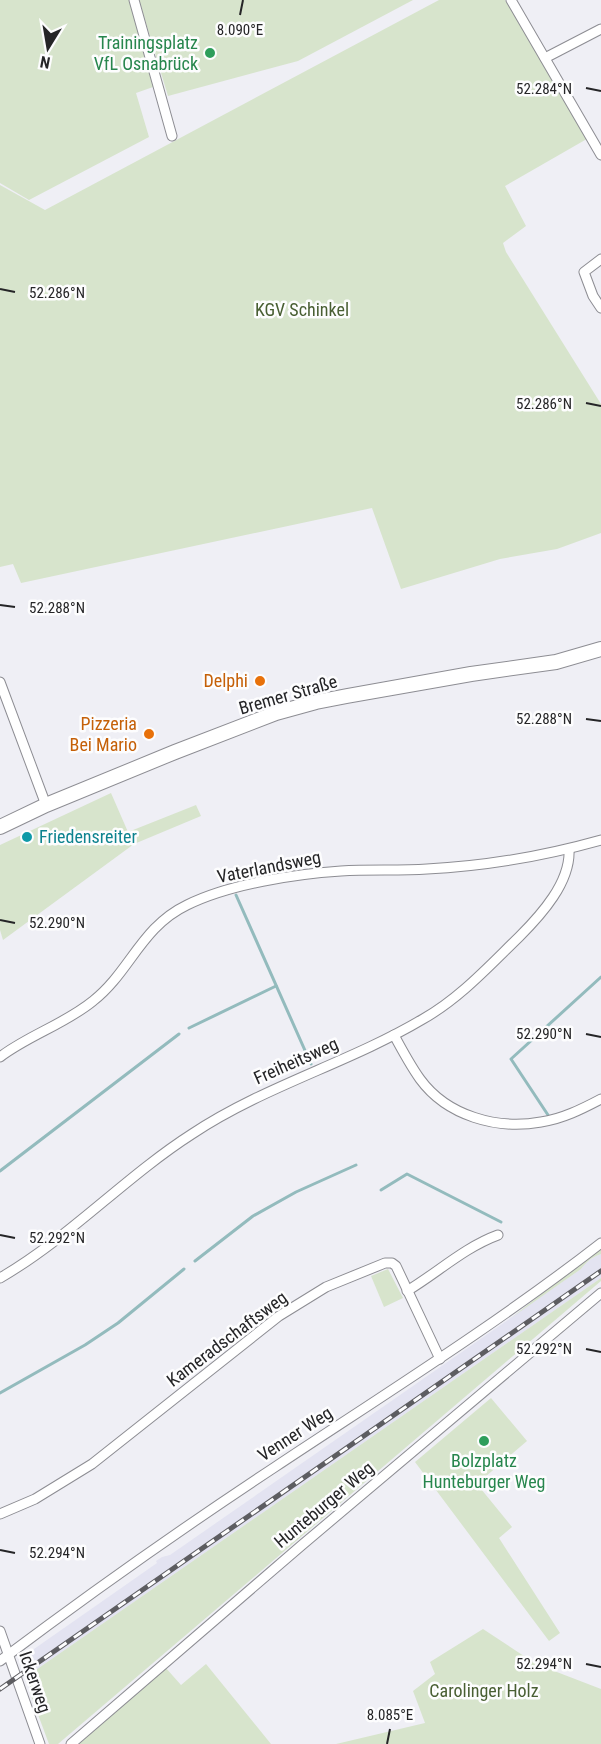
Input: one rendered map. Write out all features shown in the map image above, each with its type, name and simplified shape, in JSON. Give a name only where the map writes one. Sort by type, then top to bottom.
[{"type":"main road","name":"Bremer Straße","points":[[0,827],[46,805],[175,752],[296,707],[442,679],[556,662],[601,649]]},
{"type":"street","points":[[134,0],[172,136]]},
{"type":"street","points":[[512,1],[601,155]]},
{"type":"street","points":[[545,58],[601,29]]},
{"type":"street","points":[[601,258],[584,272],[593,296],[601,308]]},
{"type":"street","points":[[0,682],[46,805]]},
{"type":"street","name":"Vaterlandsweg","points":[[0,1057],[93,1001],[107,988],[158,924],[188,904],[208,896],[306,875],[341,871],[475,866],[513,861],[601,840]]},
{"type":"street","name":"Freiheitsweg","points":[[0,1278],[50,1244],[190,1135],[249,1100],[394,1035],[448,1002],[475,980],[550,904],[568,867],[569,849]]},
{"type":"street","points":[[394,1035],[425,1084],[452,1107],[472,1117],[492,1123],[514,1125],[540,1123],[563,1117],[601,1099]]},
{"type":"street","points":[[407,1291],[482,1240],[498,1235]]},
{"type":"street","name":"Venner Weg","points":[[0,1661],[167,1540],[440,1359],[601,1243]]},
{"type":"street","name":"Kameradschaftsweg","points":[[0,1514],[35,1499],[92,1464],[279,1316],[327,1287],[385,1263],[392,1263],[396,1266],[440,1359]]},
{"type":"street","name":"Hunteburger Weg","points":[[70,1744],[601,1293]]},
{"type":"street","name":"Ickerweg","points":[[0,1631],[40,1744]]},
{"type":"shaded area","points":[[601,1254],[601,1278],[30,1674],[24,1656],[157,1563],[156,1561],[170,1555]]},
{"type":"green space","points":[[0,0],[129,0],[153,87],[136,93],[149,137],[29,200],[0,183]]},
{"type":"green space","points":[[139,0],[413,0],[298,61],[168,96]]},
{"type":"green space","name":"KGV Schinkel","points":[[439,0],[505,0],[592,136],[505,186],[526,226],[503,243],[506,252],[601,404],[601,533],[557,549],[500,559],[401,589],[372,508],[21,583],[13,564],[0,567],[0,185],[45,210]]},
{"type":"green space","points":[[111,793],[128,832],[196,805],[201,816],[134,844],[3,940],[0,930],[0,845]]},
{"type":"green space","points":[[601,1247],[601,1254],[511,1318]]},
{"type":"green space","points":[[388,1269],[403,1298],[384,1307],[371,1276]]},
{"type":"green space","points":[[601,1278],[601,1281],[58,1744],[49,1744],[30,1693],[30,1674]]},
{"type":"green space","points":[[491,1398],[527,1441],[477,1484],[512,1527],[499,1538],[560,1633],[549,1641],[415,1462]]},
{"type":"green space","name":"Carolinger Holz","points":[[483,1629],[536,1664],[601,1689],[601,1744],[336,1744],[425,1723],[413,1691],[435,1674],[430,1662]]},
{"type":"green space","points":[[206,1664],[271,1744],[79,1744],[165,1667],[181,1685]]},
{"type":"waterway","points":[[236,895],[311,1064]]},
{"type":"waterway","points":[[548,1115],[511,1059],[601,977]]},
{"type":"waterway","points":[[189,1028],[276,986]]},
{"type":"waterway","points":[[0,1171],[179,1034]]},
{"type":"waterway","points":[[195,1261],[253,1216],[296,1192],[356,1165]]},
{"type":"waterway","points":[[381,1190],[407,1174],[501,1222]]},
{"type":"waterway","points":[[0,1393],[85,1345],[118,1323],[184,1269]]},
{"type":"railway","points":[[0,1689],[601,1271]]},
{"type":"place","name":"Trainingsplatz VfL Osnabrück","points":[[210,53]]},
{"type":"place","name":"Delphi","points":[[260,681]]},
{"type":"place","name":"Pizzeria Bei Mario","points":[[149,734]]},
{"type":"place","name":"Friedensreiter","points":[[27,837]]},
{"type":"place","name":"Bolzplatz Hunteburger Weg","points":[[484,1441]]}]
